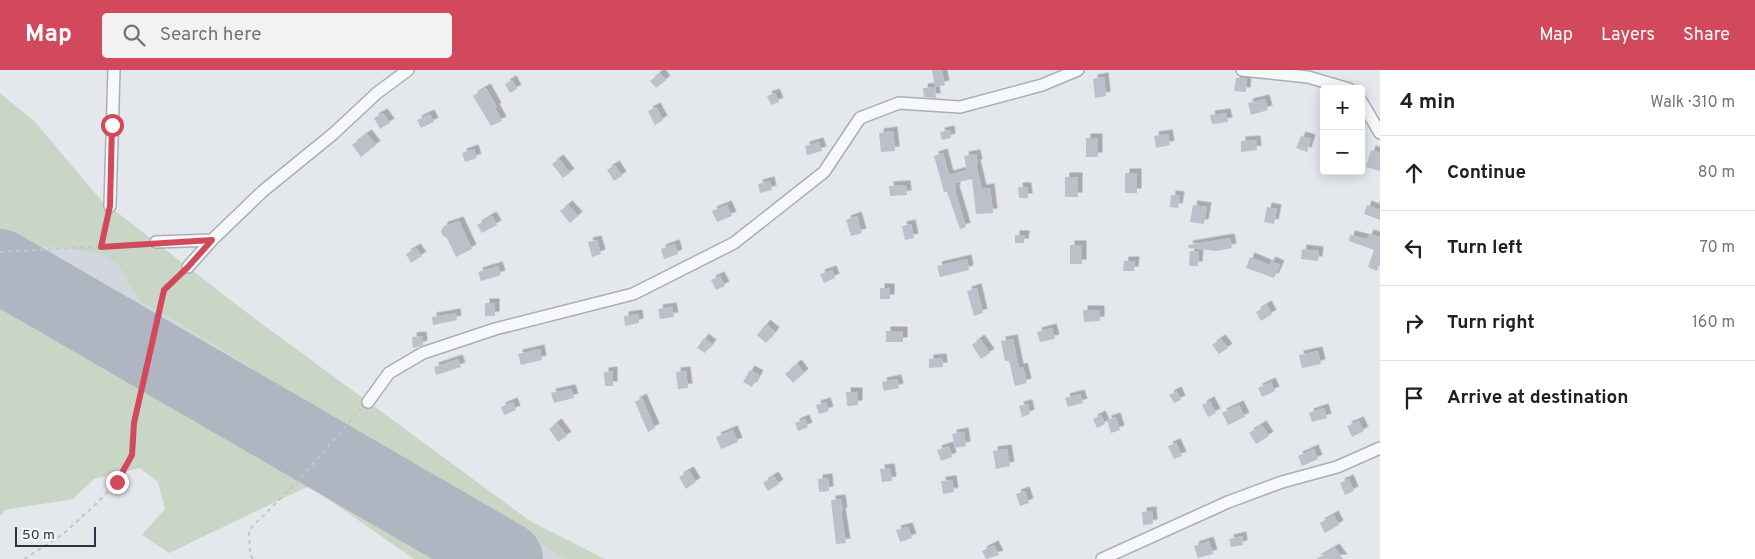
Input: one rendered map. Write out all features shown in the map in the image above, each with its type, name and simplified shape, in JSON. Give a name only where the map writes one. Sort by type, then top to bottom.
[{"type":"street","points":[[110,206],[114,70]]},
{"type":"street","points":[[188,267],[212,240],[263,191],[333,134],[377,93],[408,70]]},
{"type":"street","points":[[368,402],[389,373],[423,353],[496,329],[633,294],[734,242],[824,172],[860,118],[899,103],[960,107],[1042,85],[1078,70]]},
{"type":"street","points":[[1242,70],[1308,76],[1336,85]]},
{"type":"street","points":[[1365,108],[1380,133]]},
{"type":"street","points":[[156,242],[212,240]]},
{"type":"street","points":[[1102,559],[1228,502],[1282,482],[1337,467],[1380,448]]},
{"type":"path","points":[[101,247],[110,206]]},
{"type":"path","points":[[0,252],[135,245],[156,242]]},
{"type":"path","points":[[24,559],[62,535],[117,482],[132,455],[134,423],[164,290],[188,267]]},
{"type":"path","points":[[253,559],[250,554],[249,530],[297,482],[368,402]]},
{"type":"shaded area","points":[[0,233],[31,245],[97,253],[118,265],[140,302],[172,319],[362,438],[565,559],[462,559],[119,351],[0,283]]},
{"type":"green space","points":[[0,93],[35,122],[101,200],[246,312],[530,521],[605,559],[565,559],[362,438],[172,319],[140,302],[118,265],[97,253],[31,245],[0,233]]},
{"type":"green space","points":[[0,283],[119,351],[462,559],[414,559],[309,486],[169,553],[142,535],[165,509],[158,482],[140,468],[94,479],[73,499],[5,510],[0,516]]},
{"type":"building","points":[[932,70],[942,70],[945,85],[935,87]]},
{"type":"building","points":[[660,73],[666,80],[656,88],[650,81]]},
{"type":"building","points":[[1104,77],[1106,96],[1095,98],[1093,79]]},
{"type":"building","points":[[1236,78],[1247,78],[1246,92],[1234,91]]},
{"type":"building","points":[[512,80],[517,89],[510,93],[505,84]]},
{"type":"building","points":[[935,87],[936,98],[924,97],[923,88]]},
{"type":"building","points":[[486,88],[497,107],[495,108],[502,121],[491,126],[473,96]]},
{"type":"building","points":[[775,93],[779,102],[771,105],[767,96]]},
{"type":"building","points":[[1265,99],[1268,110],[1251,115],[1248,103]]},
{"type":"building","points":[[656,107],[663,120],[655,125],[648,111]]},
{"type":"building","points":[[383,113],[390,123],[380,129],[374,118]]},
{"type":"building","points":[[1226,113],[1228,122],[1212,124],[1210,115]]},
{"type":"building","points":[[430,114],[434,122],[421,128],[417,120]]},
{"type":"building","points":[[950,130],[951,138],[942,140],[940,132]]},
{"type":"building","points":[[893,131],[895,151],[881,152],[879,133]]},
{"type":"building","points":[[367,134],[376,145],[361,157],[352,145]]},
{"type":"building","points":[[1168,134],[1170,145],[1156,148],[1154,136]]},
{"type":"building","points":[[1301,136],[1311,139],[1307,152],[1296,148]]},
{"type":"building","points":[[1086,138],[1098,138],[1098,157],[1086,157]]},
{"type":"building","points":[[1256,140],[1257,150],[1241,152],[1241,141]]},
{"type":"building","points":[[819,142],[822,151],[807,155],[805,146]]},
{"type":"building","points":[[474,149],[477,158],[465,162],[462,153]]},
{"type":"building","points":[[1371,150],[1380,153],[1380,171],[1366,167]]},
{"type":"building","points":[[943,153],[949,175],[967,170],[964,156],[976,154],[978,164],[976,164],[982,189],[990,188],[993,213],[976,214],[972,179],[955,183],[955,190],[966,227],[960,229],[947,192],[944,192],[934,156]]},
{"type":"building","points":[[559,159],[570,173],[563,178],[552,164]]},
{"type":"building","points":[[615,165],[622,176],[614,181],[607,170]]},
{"type":"building","points":[[1125,173],[1137,173],[1137,193],[1125,193]]},
{"type":"building","points":[[1065,177],[1078,177],[1078,197],[1065,197]]},
{"type":"building","points":[[770,181],[772,190],[760,193],[758,184]]},
{"type":"building","points":[[906,185],[907,195],[890,196],[889,186]]},
{"type":"building","points":[[1018,187],[1027,187],[1028,198],[1019,198]]},
{"type":"building","points":[[1171,195],[1180,196],[1178,208],[1170,207]]},
{"type":"building","points":[[568,205],[578,216],[570,223],[560,211]]},
{"type":"building","points":[[727,205],[732,216],[717,222],[712,211]]},
{"type":"building","points":[[1193,205],[1207,207],[1204,224],[1190,222]]},
{"type":"building","points":[[1367,205],[1380,210],[1380,220],[1364,214]]},
{"type":"building","points":[[1267,207],[1277,209],[1274,224],[1264,222]]},
{"type":"building","points":[[492,216],[497,225],[482,233],[477,225]]},
{"type":"building","points":[[857,216],[862,233],[851,236],[846,220]]},
{"type":"building","points":[[459,221],[472,249],[456,257],[447,238],[442,235],[441,231],[444,226]]},
{"type":"building","points":[[911,224],[914,238],[905,240],[902,226]]},
{"type":"building","points":[[1369,234],[1380,237],[1380,263],[1377,271],[1368,267],[1374,250],[1349,241],[1350,235],[1367,239]]},
{"type":"building","points":[[1015,235],[1025,235],[1024,243],[1015,243]]},
{"type":"building","points":[[1230,238],[1232,248],[1217,251],[1189,248],[1188,245]]},
{"type":"building","points":[[597,240],[601,254],[592,257],[588,242]]},
{"type":"building","points":[[675,244],[678,254],[664,259],[661,249]]},
{"type":"building","points":[[1070,245],[1082,245],[1082,264],[1070,264]]},
{"type":"building","points":[[416,248],[422,256],[411,263],[406,254]]},
{"type":"building","points":[[1302,249],[1319,251],[1318,261],[1301,259]]},
{"type":"building","points":[[1190,251],[1199,252],[1198,266],[1189,266]]},
{"type":"building","points":[[1250,257],[1269,265],[1271,261],[1280,265],[1274,278],[1246,268]]},
{"type":"building","points":[[967,259],[969,270],[940,277],[937,266]]},
{"type":"building","points":[[1124,261],[1135,261],[1134,271],[1123,271]]},
{"type":"building","points":[[498,266],[501,275],[481,281],[478,272]]},
{"type":"building","points":[[832,270],[835,278],[824,283],[820,274]]},
{"type":"building","points":[[720,276],[725,286],[716,290],[711,280]]},
{"type":"building","points":[[880,288],[890,288],[890,299],[880,299]]},
{"type":"building","points":[[977,288],[983,313],[974,316],[967,291]]},
{"type":"building","points":[[485,303],[495,303],[495,316],[485,316]]},
{"type":"building","points":[[1267,305],[1272,314],[1261,321],[1256,312]]},
{"type":"building","points":[[672,307],[674,317],[660,319],[658,309]]},
{"type":"building","points":[[1083,310],[1100,310],[1100,321],[1084,322]]},
{"type":"building","points":[[456,313],[457,320],[433,325],[432,317]]},
{"type":"building","points":[[638,314],[639,323],[625,326],[624,316]]},
{"type":"building","points":[[766,324],[775,332],[766,343],[757,335]]},
{"type":"building","points":[[1052,328],[1055,339],[1040,342],[1037,332]]},
{"type":"building","points":[[886,331],[903,331],[903,342],[886,342]]},
{"type":"building","points":[[422,336],[423,345],[413,348],[412,337]]},
{"type":"building","points":[[704,338],[712,344],[705,353],[697,348]]},
{"type":"building","points":[[980,339],[990,353],[981,359],[972,345]]},
{"type":"building","points":[[1013,339],[1019,368],[1023,367],[1027,383],[1015,386],[1009,361],[1005,361],[1001,341]]},
{"type":"building","points":[[1221,339],[1228,348],[1219,354],[1212,345]]},
{"type":"building","points":[[540,349],[542,360],[521,365],[518,354]]},
{"type":"building","points":[[1318,351],[1321,364],[1302,368],[1299,355]]},
{"type":"building","points":[[942,358],[943,367],[929,368],[929,359]]},
{"type":"building","points":[[458,359],[461,367],[436,375],[434,367]]},
{"type":"building","points":[[797,364],[804,373],[793,383],[785,374]]},
{"type":"building","points":[[750,370],[759,375],[752,387],[743,382]]},
{"type":"building","points":[[613,371],[613,386],[605,386],[604,372]]},
{"type":"building","points":[[686,371],[688,388],[678,389],[676,372]]},
{"type":"building","points":[[897,379],[899,388],[884,391],[882,382]]},
{"type":"building","points":[[1271,382],[1275,391],[1262,397],[1258,388]]},
{"type":"building","points":[[571,389],[574,398],[554,403],[551,393]]},
{"type":"building","points":[[1177,391],[1181,400],[1174,403],[1169,395]]},
{"type":"building","points":[[846,392],[858,392],[858,405],[847,406]]},
{"type":"building","points":[[1080,394],[1083,403],[1068,407],[1065,398]]},
{"type":"building","points":[[642,398],[655,428],[648,432],[635,402]]},
{"type":"building","points":[[1210,401],[1216,413],[1208,417],[1202,405]]},
{"type":"building","points":[[513,402],[516,410],[504,415],[501,407]]},
{"type":"building","points":[[826,402],[829,411],[819,414],[816,405]]},
{"type":"building","points":[[1028,404],[1030,414],[1022,417],[1019,406]]},
{"type":"building","points":[[1239,405],[1245,417],[1228,425],[1222,413]]},
{"type":"building","points":[[1324,408],[1327,418],[1312,422],[1309,413]]},
{"type":"building","points":[[1101,415],[1105,424],[1097,428],[1093,419]]},
{"type":"building","points":[[1116,417],[1120,430],[1111,433],[1107,420]]},
{"type":"building","points":[[805,419],[808,427],[798,431],[795,423]]},
{"type":"building","points":[[1359,421],[1364,431],[1352,437],[1347,426]]},
{"type":"building","points":[[557,423],[567,436],[558,442],[549,429]]},
{"type":"building","points":[[1262,425],[1269,436],[1256,444],[1249,433]]},
{"type":"building","points":[[733,430],[738,442],[721,449],[716,437]]},
{"type":"building","points":[[964,432],[966,446],[955,448],[952,434]]},
{"type":"building","points":[[1176,443],[1182,456],[1174,459],[1168,446]]},
{"type":"building","points":[[949,446],[952,457],[941,461],[937,450]]},
{"type":"building","points":[[1007,449],[1010,466],[996,469],[993,451]]},
{"type":"building","points":[[1314,449],[1318,459],[1302,466],[1298,456]]},
{"type":"building","points":[[890,468],[892,481],[882,482],[880,469]]},
{"type":"building","points":[[689,471],[696,482],[686,489],[679,477]]},
{"type":"building","points":[[774,476],[779,484],[768,491],[763,483]]},
{"type":"building","points":[[828,478],[829,491],[819,492],[818,479]]},
{"type":"building","points":[[1349,479],[1354,491],[1345,495],[1340,483]]},
{"type":"building","points":[[952,480],[954,492],[943,494],[941,481]]},
{"type":"building","points":[[1025,491],[1029,503],[1020,506],[1016,494]]},
{"type":"building","points":[[841,499],[846,543],[836,544],[831,500]]},
{"type":"building","points":[[1152,511],[1153,524],[1143,525],[1142,512]]},
{"type":"building","points":[[1334,515],[1339,525],[1325,533],[1320,523]]},
{"type":"building","points":[[908,527],[912,538],[900,542],[896,530]]},
{"type":"building","points":[[1242,536],[1243,545],[1231,547],[1229,539]]},
{"type":"building","points":[[1209,541],[1213,554],[1198,558],[1194,546]]},
{"type":"building","points":[[994,545],[999,555],[986,559],[982,551]]},
{"type":"building","points":[[1335,548],[1343,559],[1316,559]]},
{"type":"runway","points":[[0,266],[506,559]]},
{"type":"route","points":[[112,125],[110,206],[101,247],[156,242],[212,240],[164,290],[134,423],[132,455],[117,482]]}]
